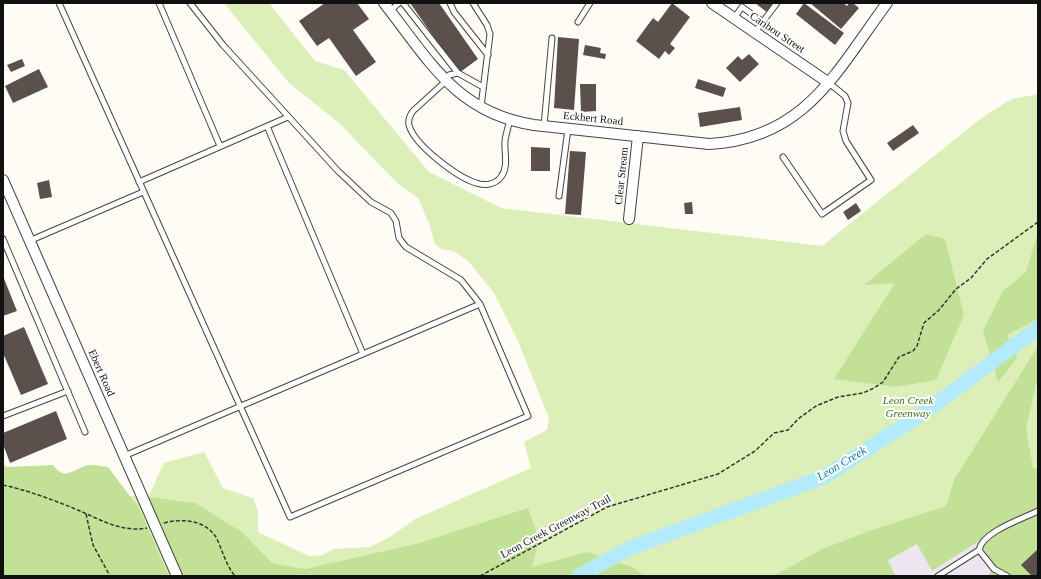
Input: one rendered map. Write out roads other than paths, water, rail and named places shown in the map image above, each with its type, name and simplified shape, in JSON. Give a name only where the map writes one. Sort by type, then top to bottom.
[{"type":"street","name":"Caribou Street","points":[[712,3],[829,83]]},
{"type":"street","name":"Eckhert Road","points":[[387,7],[445,80],[466,99],[481,108],[510,120],[544,126],[709,144],[724,143],[754,137],[783,124],[797,115],[821,94],[887,3]]},
{"type":"street","name":"Clear Stream","points":[[629,219],[638,136]]},
{"type":"street","name":"Ebert Road","points":[[3,180],[176,576]]},
{"type":"lane","points":[[59,3],[290,517],[528,416],[480,304],[461,280],[406,247],[399,238],[396,221],[391,213],[371,202],[349,181],[288,117],[223,45],[190,3]]},
{"type":"lane","points":[[159,3],[220,146]]},
{"type":"lane","points":[[387,7],[399,3]]},
{"type":"lane","points":[[403,3],[458,73],[483,87]]},
{"type":"lane","points":[[450,3],[454,12],[488,55]]},
{"type":"lane","points":[[473,3],[487,25],[490,34],[481,108]]},
{"type":"lane","points":[[578,22],[590,3]]},
{"type":"lane","points":[[755,32],[777,3]]},
{"type":"lane","points":[[734,18],[742,7],[763,22]]},
{"type":"lane","points":[[544,126],[552,38]]},
{"type":"lane","points":[[458,73],[449,75],[413,111],[409,117],[409,124],[412,132],[426,149],[475,183],[486,185],[494,183],[501,177],[505,168],[505,140],[510,120]]},
{"type":"lane","points":[[783,157],[822,214],[871,180],[846,141],[843,131],[848,103],[845,96],[829,83]]},
{"type":"lane","points":[[139,182],[288,117]]},
{"type":"lane","points":[[267,126],[363,354]]},
{"type":"lane","points":[[559,196],[568,129]]},
{"type":"lane","points":[[29,241],[143,192]]},
{"type":"lane","points":[[3,239],[85,432]]},
{"type":"lane","points":[[124,456],[480,304]]},
{"type":"lane","points":[[3,416],[68,391]]},
{"type":"lane","points":[[1007,576],[994,569],[979,550],[980,544],[988,536],[1038,510]]},
{"type":"lane","points":[[938,576],[979,550]]},
{"type":"waterway","name":"Leon Creek","points":[[579,576],[630,548],[824,477],[925,412],[1038,328]]},
{"type":"park label","name":"Leon Creek Greenway","points":[[908,407]]}]
